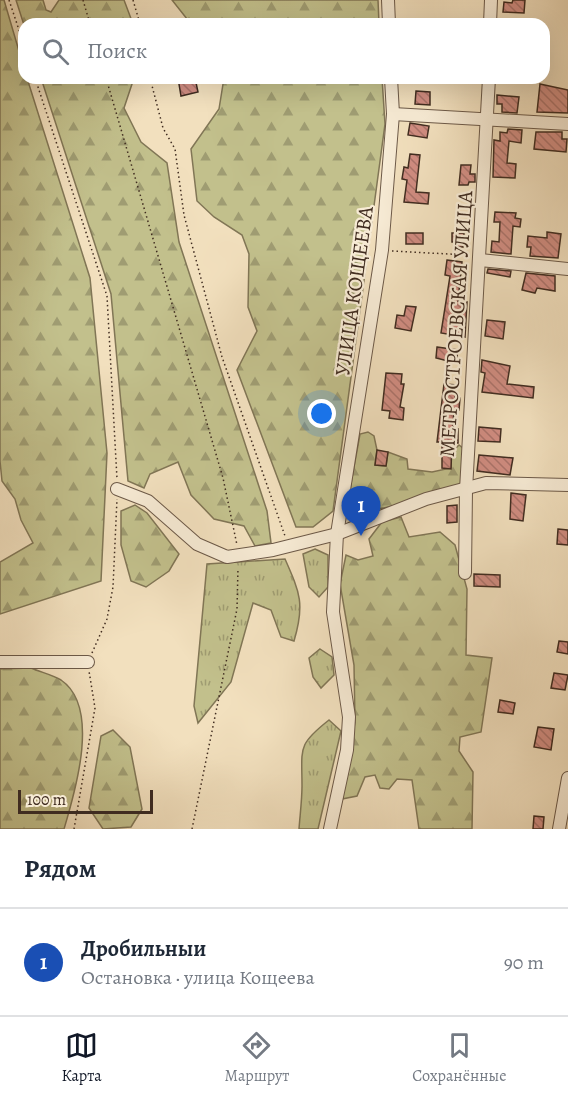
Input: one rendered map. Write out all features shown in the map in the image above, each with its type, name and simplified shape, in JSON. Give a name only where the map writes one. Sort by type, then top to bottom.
[{"type":"street","points":[[388,0],[389,18]]},
{"type":"street","points":[[490,18],[491,0]]},
{"type":"street","name":"УЛИЦА КОЩЕЕВА","points":[[330,829],[347,750],[349,717],[333,612],[337,534],[382,250],[393,114],[391,84]]},
{"type":"street","name":"МЕТРОСТРОЕВСКАЯ УЛИЦА","points":[[465,573],[465,490],[489,84]]},
{"type":"street","points":[[393,114],[568,124]]},
{"type":"street","points":[[480,260],[568,269]]},
{"type":"street","points":[[117,489],[148,501],[197,544],[227,557],[289,546],[337,534],[426,500],[486,483],[568,485]]},
{"type":"street","points":[[0,662],[88,662]]},
{"type":"street","points":[[559,829],[568,778]]},
{"type":"path","points":[[9,0],[18,27]]},
{"type":"path","points":[[83,0],[88,18]]},
{"type":"path","points":[[133,0],[138,18]]},
{"type":"path","points":[[37,84],[107,296],[117,489],[113,587],[106,619],[88,662],[94,708],[74,829]]},
{"type":"path","points":[[108,84],[223,478],[238,555],[237,609],[192,829]]},
{"type":"path","points":[[152,84],[163,128],[175,149],[184,214],[222,357],[289,546]]},
{"type":"path","points":[[382,250],[465,254],[480,260]]},
{"type":"green space","points":[[0,0],[4,0],[18,48],[18,84],[29,84],[90,278],[107,453],[101,581],[0,614],[0,562],[33,543],[21,520],[15,499],[2,481],[0,461]]},
{"type":"green space","points":[[16,0],[43,0],[46,10],[51,12],[59,0],[124,0],[131,18],[22,18]]},
{"type":"green space","points":[[172,0],[378,0],[379,18],[186,18]]},
{"type":"green space","points":[[43,84],[132,84],[124,108],[141,142],[167,163],[179,242],[267,511],[271,543],[255,546],[244,526],[214,519],[191,495],[178,462],[150,474],[144,488],[128,481],[111,294]]},
{"type":"green space","points":[[223,84],[382,84],[385,124],[333,511],[313,527],[296,527],[237,370],[257,331],[248,307],[249,254],[242,235],[214,217],[197,201],[191,149],[219,109]]},
{"type":"green space","points":[[368,432],[374,436],[377,450],[375,465],[386,466],[388,452],[407,459],[408,469],[432,472],[451,468],[451,453],[459,445],[464,449],[462,484],[391,506],[363,510],[352,508],[348,500],[360,434]]},
{"type":"green space","points":[[135,505],[147,513],[179,554],[169,571],[146,587],[131,581],[121,545],[121,511]]},
{"type":"green space","points":[[401,517],[409,537],[440,532],[455,545],[467,589],[466,655],[492,658],[481,732],[460,737],[459,751],[473,772],[472,829],[419,829],[412,780],[397,779],[389,789],[380,788],[375,775],[365,777],[357,796],[342,799],[355,722],[354,665],[340,584],[346,555],[358,560],[373,556],[369,539],[382,522]]},
{"type":"green space","points":[[315,549],[328,555],[328,587],[319,597],[309,587],[303,554]]},
{"type":"green space","points":[[285,559],[297,590],[300,608],[294,641],[281,637],[271,610],[253,603],[231,682],[198,723],[194,706],[207,564]]},
{"type":"green space","points":[[320,649],[332,657],[334,675],[321,688],[313,677],[309,658]]},
{"type":"green space","points":[[31,668],[61,680],[73,693],[80,709],[82,751],[74,794],[64,829],[0,829],[0,669]]},
{"type":"green space","points":[[329,720],[341,731],[318,829],[299,829],[302,755],[306,742]]},
{"type":"green space","points":[[113,730],[130,747],[142,809],[131,827],[103,829],[89,808],[101,736]]},
{"type":"building","points":[[513,0],[525,0],[524,13],[503,12],[504,2],[512,3]]},
{"type":"building","points":[[179,84],[196,84],[198,92],[181,96]]},
{"type":"building","points":[[540,84],[568,90],[568,113],[537,112]]},
{"type":"building","points":[[416,91],[430,92],[430,105],[415,104]]},
{"type":"building","points":[[497,95],[519,97],[517,113],[502,112],[502,104],[497,104]]},
{"type":"building","points":[[410,123],[429,126],[427,138],[408,135]]},
{"type":"building","points":[[508,129],[522,130],[521,143],[509,141],[507,163],[516,164],[515,178],[493,177],[494,140],[500,141],[500,132],[507,133]]},
{"type":"building","points":[[536,132],[562,132],[562,139],[567,139],[566,152],[534,149]]},
{"type":"building","points":[[410,154],[420,155],[416,192],[429,193],[428,204],[404,202],[407,180],[402,179],[404,167],[408,168]]},
{"type":"building","points":[[461,165],[471,165],[470,174],[475,174],[475,182],[459,185]]},
{"type":"building","points":[[495,212],[516,213],[515,218],[521,219],[520,227],[513,226],[511,254],[491,252],[492,241],[499,242],[500,222],[494,222]]},
{"type":"building","points":[[547,232],[561,234],[558,258],[530,256],[531,247],[527,247],[528,236],[547,238]]},
{"type":"building","points":[[406,233],[423,233],[423,244],[406,244]]},
{"type":"building","points":[[452,233],[464,233],[463,247],[456,247],[457,242],[452,242]]},
{"type":"building","points":[[447,260],[462,262],[458,301],[467,302],[465,337],[441,333],[450,276],[445,275]]},
{"type":"building","points":[[488,269],[511,271],[510,277],[487,273]]},
{"type":"building","points":[[526,273],[555,276],[555,291],[537,288],[535,293],[522,290]]},
{"type":"building","points":[[406,306],[416,307],[411,331],[395,328],[397,315],[404,316]]},
{"type":"building","points":[[487,320],[505,322],[503,339],[485,336]]},
{"type":"building","points":[[437,347],[458,350],[456,363],[436,358]]},
{"type":"building","points":[[482,360],[510,366],[507,384],[534,387],[533,398],[482,392],[485,373],[481,372]]},
{"type":"building","points":[[386,373],[402,374],[401,384],[404,384],[400,407],[404,408],[403,420],[389,418],[390,411],[382,410]]},
{"type":"building","points":[[444,384],[457,385],[455,397],[460,398],[459,410],[454,410],[453,429],[458,429],[458,443],[452,443],[451,469],[442,468],[442,442],[437,442]]},
{"type":"building","points":[[479,427],[501,429],[500,442],[478,441]]},
{"type":"building","points":[[377,450],[388,452],[386,466],[375,465]]},
{"type":"building","points":[[479,455],[513,458],[510,475],[477,471]]},
{"type":"building","points":[[511,493],[526,495],[523,521],[510,519]]},
{"type":"building","points":[[457,505],[457,522],[447,523],[447,506]]},
{"type":"building","points":[[558,529],[568,530],[568,545],[557,544]]},
{"type":"building","points":[[474,574],[500,575],[500,587],[474,586]]},
{"type":"building","points":[[559,641],[568,642],[568,654],[557,652]]},
{"type":"building","points":[[554,673],[568,675],[565,690],[551,688]]},
{"type":"building","points":[[500,700],[515,703],[513,714],[498,712]]},
{"type":"building","points":[[538,727],[554,729],[551,750],[534,747]]},
{"type":"building","points":[[534,816],[544,817],[543,829],[533,829]]},
{"type":"place","name":"Дробильныи","points":[[361,536]]}]
